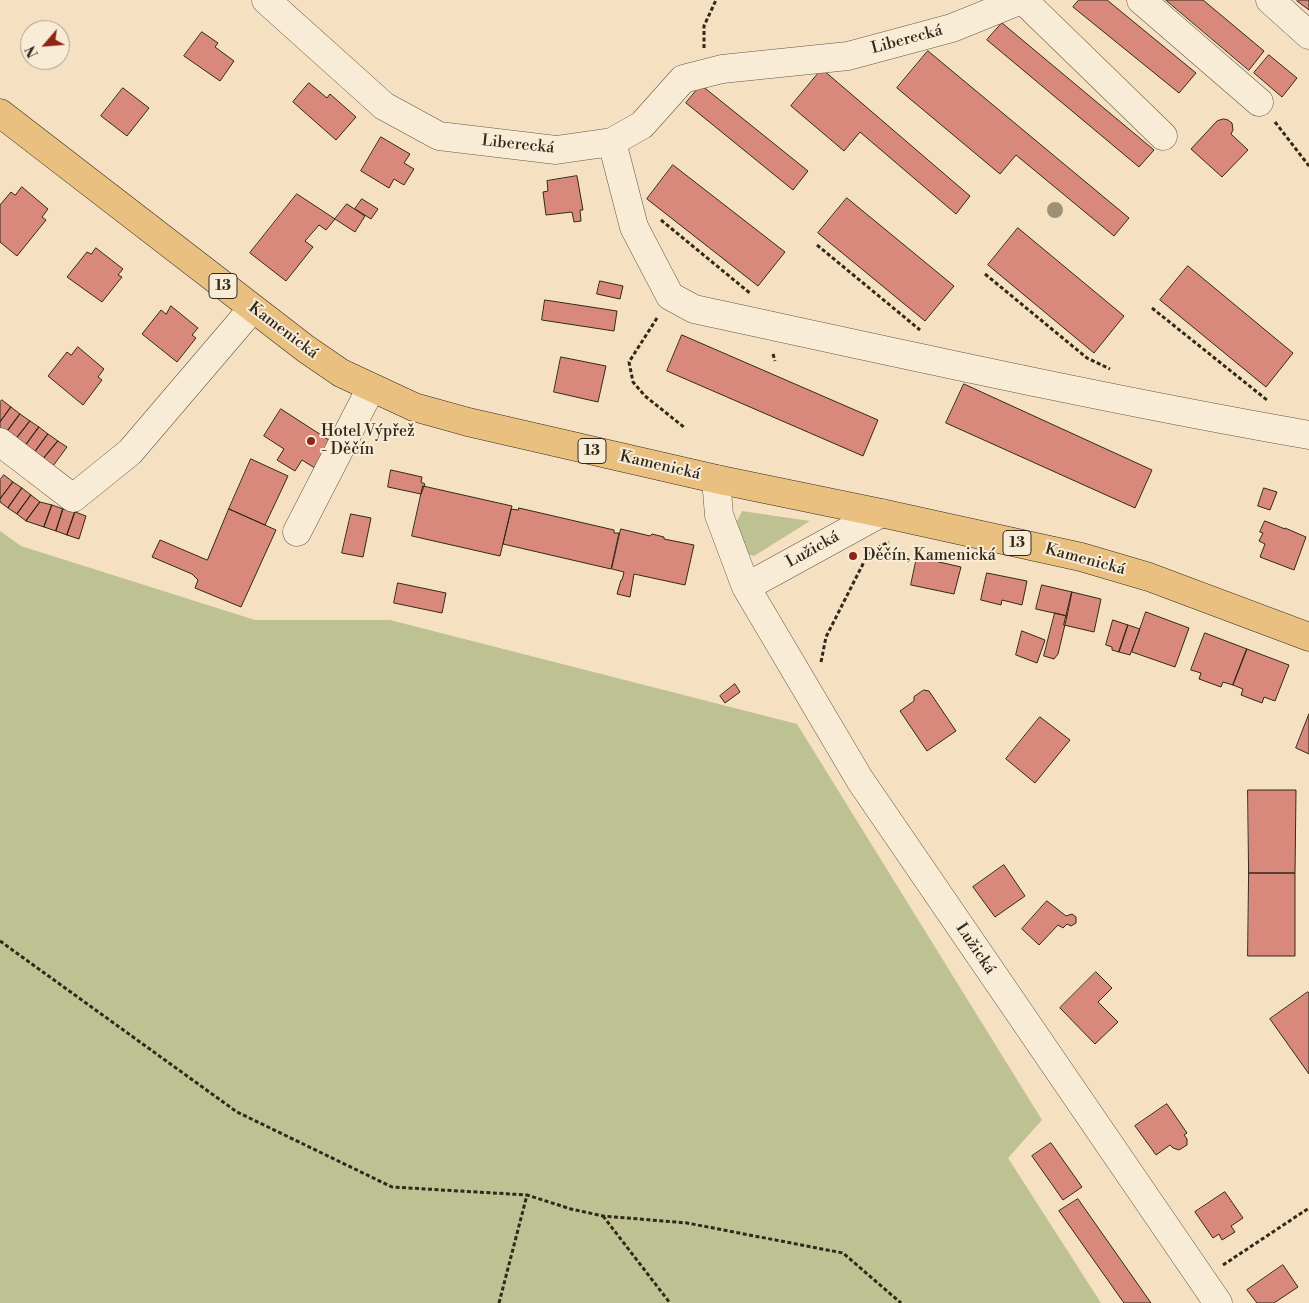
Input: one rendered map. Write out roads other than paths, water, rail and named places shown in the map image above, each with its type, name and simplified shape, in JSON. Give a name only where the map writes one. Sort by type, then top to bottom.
[{"type":"main road","name":"Kamenická","points":[[0,113],[306,349],[341,373],[414,407],[459,420],[716,479],[881,512],[1081,557],[1149,578],[1309,637]]},
{"type":"street","name":"Liberecká","points":[[266,0],[384,106],[439,136],[556,150],[612,142],[642,125],[682,79],[722,69],[848,56],[952,28],[1022,0]]},
{"type":"street","points":[[1022,0],[1163,136]]},
{"type":"street","points":[[1141,0],[1259,102]]},
{"type":"street","points":[[1270,0],[1309,35]]},
{"type":"street","points":[[612,142],[634,227],[670,296],[694,309],[1169,410],[1309,435]]},
{"type":"street","points":[[0,442],[73,498],[130,452],[252,309]]},
{"type":"street","points":[[297,532],[371,388]]},
{"type":"street","name":"Lužická","points":[[716,479],[719,515],[746,587],[860,780],[1218,1303]]},
{"type":"street","name":"Lužická","points":[[746,587],[881,512]]},
{"type":"place","name":"Hotel Výpřež - Děčín","points":[[311,441]]},
{"type":"place","name":"Děčín, Kamenická","points":[[853,556]]}]
